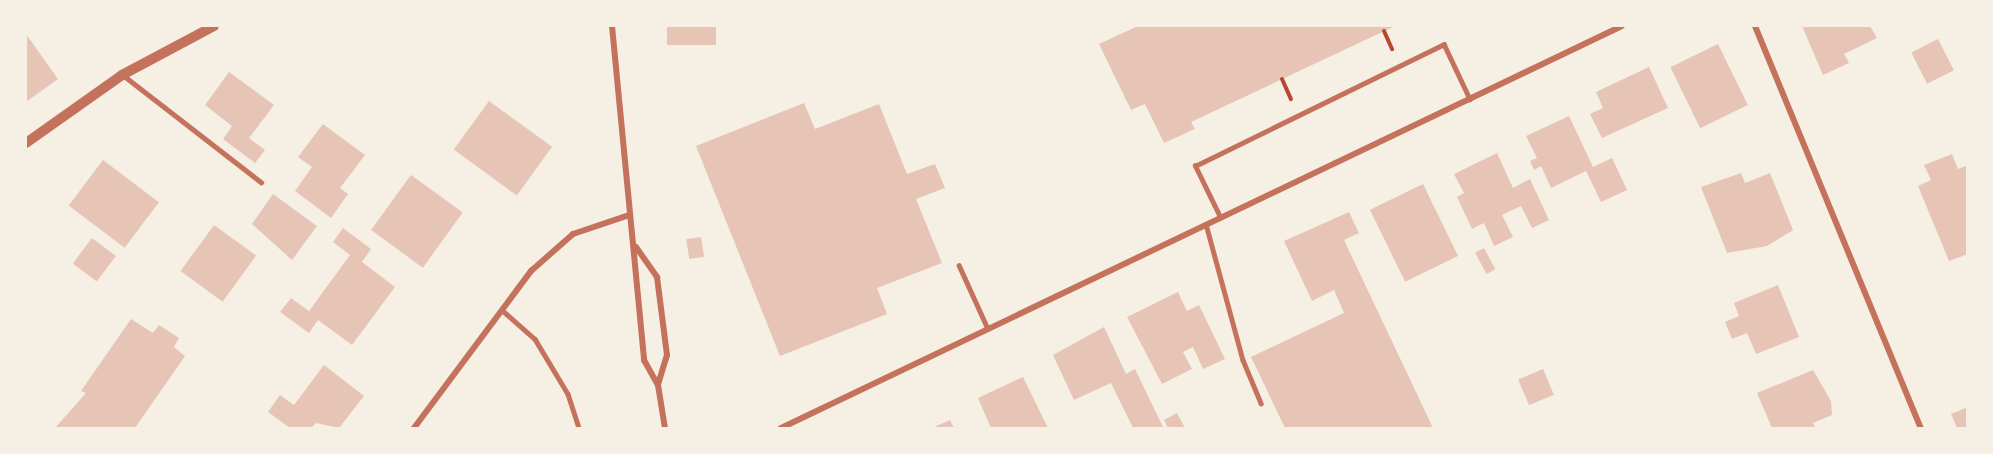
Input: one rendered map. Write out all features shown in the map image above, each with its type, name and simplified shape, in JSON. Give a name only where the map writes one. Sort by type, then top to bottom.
[{"type":"street","points":[[26,143],[122,75],[214,26]]},
{"type":"street","points":[[612,26],[629,215],[636,246],[644,360],[658,385],[664,429]]},
{"type":"street","points":[[781,429],[1622,26]]},
{"type":"street","points":[[1755,26],[1921,429]]},
{"type":"street","points":[[414,429],[531,271],[573,234],[629,215]]},
{"type":"street","points":[[636,246],[657,277],[667,355],[658,385]]},
{"type":"lane","points":[[1220,217],[1195,166],[1444,44],[1470,99]]},
{"type":"lane","points":[[122,75],[261,182]]},
{"type":"lane","points":[[1206,224],[1243,360],[1261,403]]},
{"type":"lane","points":[[959,265],[988,329]]},
{"type":"lane","points":[[502,310],[535,339],[567,394],[579,429]]},
{"type":"path","points":[[1384,31],[1390,46]]},
{"type":"path","points":[[1282,79],[1290,96]]},
{"type":"building","points":[[667,26],[716,26],[716,45],[667,45]]},
{"type":"building","points":[[1138,26],[1395,26],[1191,122],[1195,129],[1164,143],[1145,104],[1131,110],[1099,44]]},
{"type":"building","points":[[1802,26],[1870,26],[1877,38],[1844,54],[1849,63],[1823,75]]},
{"type":"building","points":[[26,34],[58,79],[26,102]]},
{"type":"building","points":[[1938,39],[1954,70],[1927,84],[1911,53]]},
{"type":"building","points":[[1718,44],[1748,105],[1700,128],[1670,67]]},
{"type":"building","points":[[1649,67],[1668,108],[1602,138],[1590,114],[1603,108],[1596,92]]},
{"type":"building","points":[[229,72],[274,105],[249,138],[265,150],[255,163],[223,139],[232,126],[205,105]]},
{"type":"building","points":[[489,101],[552,147],[517,195],[454,150]]},
{"type":"building","points":[[804,103],[815,129],[879,104],[907,174],[935,164],[945,188],[916,199],[942,263],[877,288],[887,314],[780,356],[696,146]]},
{"type":"building","points":[[1569,116],[1593,167],[1612,158],[1627,190],[1601,202],[1586,171],[1551,188],[1541,166],[1534,170],[1530,161],[1537,158],[1526,136]]},
{"type":"building","points":[[323,124],[365,155],[340,188],[348,194],[331,218],[295,191],[312,167],[298,157]]},
{"type":"building","points":[[1497,153],[1513,188],[1530,179],[1549,220],[1532,228],[1521,206],[1502,215],[1513,237],[1494,246],[1484,223],[1472,229],[1457,197],[1464,193],[1454,174]]},
{"type":"building","points":[[1952,154],[1958,169],[1968,165],[1968,254],[1949,261],[1918,186],[1931,180],[1924,165]]},
{"type":"building","points":[[103,160],[159,202],[125,248],[69,206]]},
{"type":"building","points":[[1741,173],[1745,183],[1770,173],[1793,230],[1767,246],[1727,253],[1701,187]]},
{"type":"building","points":[[411,175],[463,213],[423,268],[371,230]]},
{"type":"building","points":[[1423,184],[1458,256],[1405,282],[1370,210]]},
{"type":"building","points":[[273,194],[317,226],[292,260],[252,224]]},
{"type":"building","points":[[1349,212],[1359,233],[1344,240],[1433,428],[1285,428],[1251,357],[1344,313],[1334,290],[1312,301],[1284,241]]},
{"type":"building","points":[[214,225],[256,256],[223,302],[180,271]]},
{"type":"building","points":[[343,228],[371,249],[362,262],[395,287],[352,345],[318,320],[309,333],[280,312],[291,298],[309,311],[350,255],[333,242]]},
{"type":"building","points":[[701,237],[704,257],[689,259],[686,239]]},
{"type":"building","points":[[92,238],[116,256],[97,282],[73,264]]},
{"type":"building","points":[[1484,248],[1495,269],[1486,274],[1475,253]]},
{"type":"building","points":[[1778,285],[1799,337],[1756,354],[1747,333],[1732,339],[1725,322],[1739,316],[1734,303]]},
{"type":"building","points":[[1178,292],[1187,311],[1199,305],[1225,359],[1203,369],[1193,347],[1183,352],[1192,369],[1162,384],[1127,317]]},
{"type":"building","points":[[131,319],[153,333],[159,325],[179,338],[174,347],[185,356],[135,428],[55,428],[86,393],[81,391]]},
{"type":"building","points":[[1104,327],[1126,374],[1135,369],[1163,427],[1133,428],[1111,383],[1074,400],[1053,355]]},
{"type":"building","points":[[324,365],[364,396],[339,428],[316,423],[311,428],[290,428],[268,412],[280,395],[294,405]]},
{"type":"building","points":[[1543,369],[1554,395],[1529,405],[1518,380]]},
{"type":"building","points":[[1813,370],[1831,401],[1832,415],[1813,423],[1815,428],[1772,428],[1757,393]]},
{"type":"building","points":[[1023,377],[1048,428],[991,428],[978,398]]},
{"type":"building","points":[[1968,407],[1968,428],[1957,428],[1951,414]]},
{"type":"building","points":[[1177,413],[1185,428],[1168,428],[1164,420]]},
{"type":"building","points":[[950,420],[954,428],[932,428]]}]
